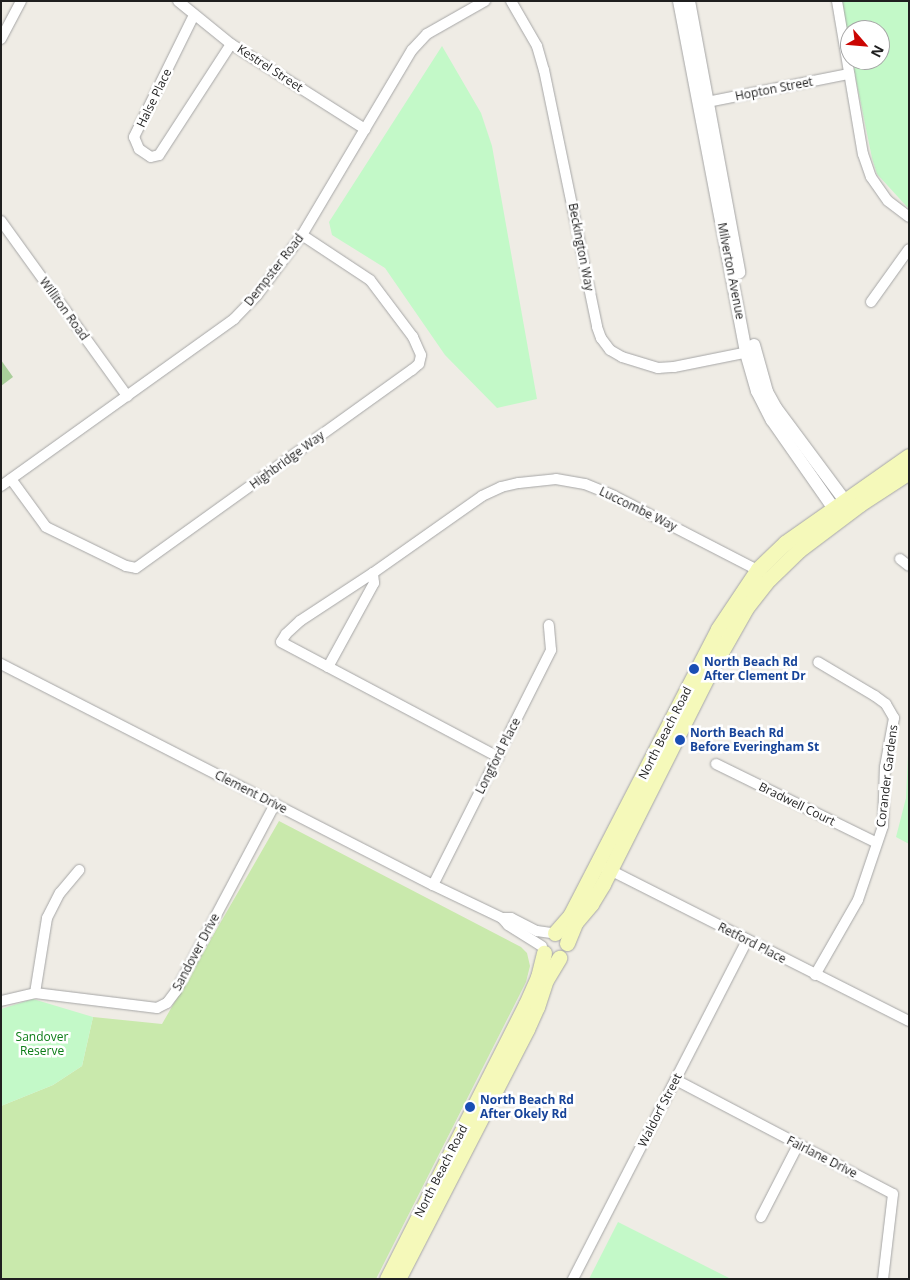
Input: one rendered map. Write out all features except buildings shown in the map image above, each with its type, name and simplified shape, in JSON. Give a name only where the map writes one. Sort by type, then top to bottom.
[{"type":"main road","name":"North Beach Road","points":[[553,933],[570,916],[604,867],[652,785],[732,631],[746,608],[769,579],[842,509],[909,456]]},
{"type":"main road","name":"North Beach Road","points":[[567,943],[575,922],[591,904],[604,867],[718,629],[758,569],[784,543],[909,472]]},
{"type":"main road","points":[[553,933],[563,936],[567,943],[565,954],[559,958],[551,958],[543,950],[544,938],[553,933]]},
{"type":"main road","name":"North Beach Road","points":[[387,1279],[526,1004],[538,977],[543,950]]},
{"type":"main road","name":"North Beach Road","points":[[398,1279],[527,1029],[538,1007],[546,980],[559,958]]},
{"type":"street","points":[[1,39],[20,1]]},
{"type":"street","name":"Kestrel Street","points":[[178,1],[231,44],[365,129]]},
{"type":"street","name":"Dempster Road","points":[[1,486],[234,319],[257,295],[302,235],[412,50],[428,34],[485,1]]},
{"type":"street","name":"Beckington Way","points":[[511,1],[537,46],[544,70],[601,338],[610,350],[622,358],[658,368],[751,352]]},
{"type":"street","name":"Milverton Avenue","points":[[679,1],[704,102]]},
{"type":"street","name":"Milverton Avenue","points":[[689,1],[704,102],[751,352],[767,392],[776,408],[842,509]]},
{"type":"street","points":[[837,1],[863,154],[871,177],[888,201],[909,217]]},
{"type":"street","name":"Halse Place","points":[[194,14],[134,137],[139,149],[151,157],[159,155],[231,44]]},
{"type":"street","name":"Hopton Street","points":[[704,102],[849,74]]},
{"type":"street","name":"Williton Road","points":[[1,221],[127,396]]},
{"type":"street","name":"Highbridge Way","points":[[12,479],[46,526],[126,566],[136,568],[419,364],[421,355],[416,343],[370,280],[302,235]]},
{"type":"street","points":[[871,302],[909,249]]},
{"type":"street","name":"Luccombe Way","points":[[498,757],[281,642],[286,634],[300,621],[373,574],[482,496],[501,487],[519,483],[556,479],[585,484],[614,496],[758,569],[769,579]]},
{"type":"street","points":[[900,559],[909,566]]},
{"type":"street","points":[[328,667],[374,583],[373,574]]},
{"type":"street","name":"Longford Place","points":[[433,885],[551,650],[549,625]]},
{"type":"street","name":"Corander Gardens","points":[[815,975],[858,900],[883,826],[885,767],[894,718],[886,704],[818,662]]},
{"type":"street","name":"Clement Drive","points":[[1,664],[433,885],[502,918],[508,925],[543,950]]},
{"type":"street","name":"Bradwell Court","points":[[716,764],[877,843]]},
{"type":"street","name":"Sandover Drive","points":[[1,1001],[35,993],[157,1008],[167,1003],[176,991],[275,804]]},
{"type":"street","name":"Retford Place","points":[[604,867],[815,975],[909,1020]]},
{"type":"street","points":[[35,993],[47,918],[60,893],[80,870]]},
{"type":"street","name":"Clement Drive","points":[[502,918],[511,918],[537,931],[553,933]]},
{"type":"street","name":"Waldorf Street","points":[[573,1279],[747,940]]},
{"type":"street","name":"Fairlane Drive","points":[[676,1080],[893,1194],[883,1279]]},
{"type":"street","points":[[761,1217],[798,1145]]},
{"type":"green space","points":[[841,1],[909,1],[909,209],[877,174],[854,70],[890,70],[890,20],[845,20]]},
{"type":"green space","points":[[442,46],[481,113],[492,146],[537,399],[497,408],[445,355],[385,268],[332,235],[329,222]]},
{"type":"green space","points":[[1,360],[13,377],[1,386]]},
{"type":"green space","points":[[909,734],[909,844],[896,837],[906,798]]},
{"type":"green space","points":[[279,821],[521,947],[527,953],[530,966],[526,982],[376,1279],[1,1279],[1,1106],[53,1085],[82,1066],[93,1017],[162,1024]]},
{"type":"green space","name":"Sandover Reserve","points":[[33,999],[93,1017],[82,1066],[53,1085],[1,1106],[1,1009]]},
{"type":"green space","points":[[618,1222],[731,1279],[589,1279]]},
{"type":"place","name":"North Beach Rd After Clement Dr","points":[[694,669]]},
{"type":"place","name":"North Beach Rd Before Everingham St","points":[[680,740]]},
{"type":"place","name":"North Beach Rd After Okely Rd","points":[[470,1107]]}]
